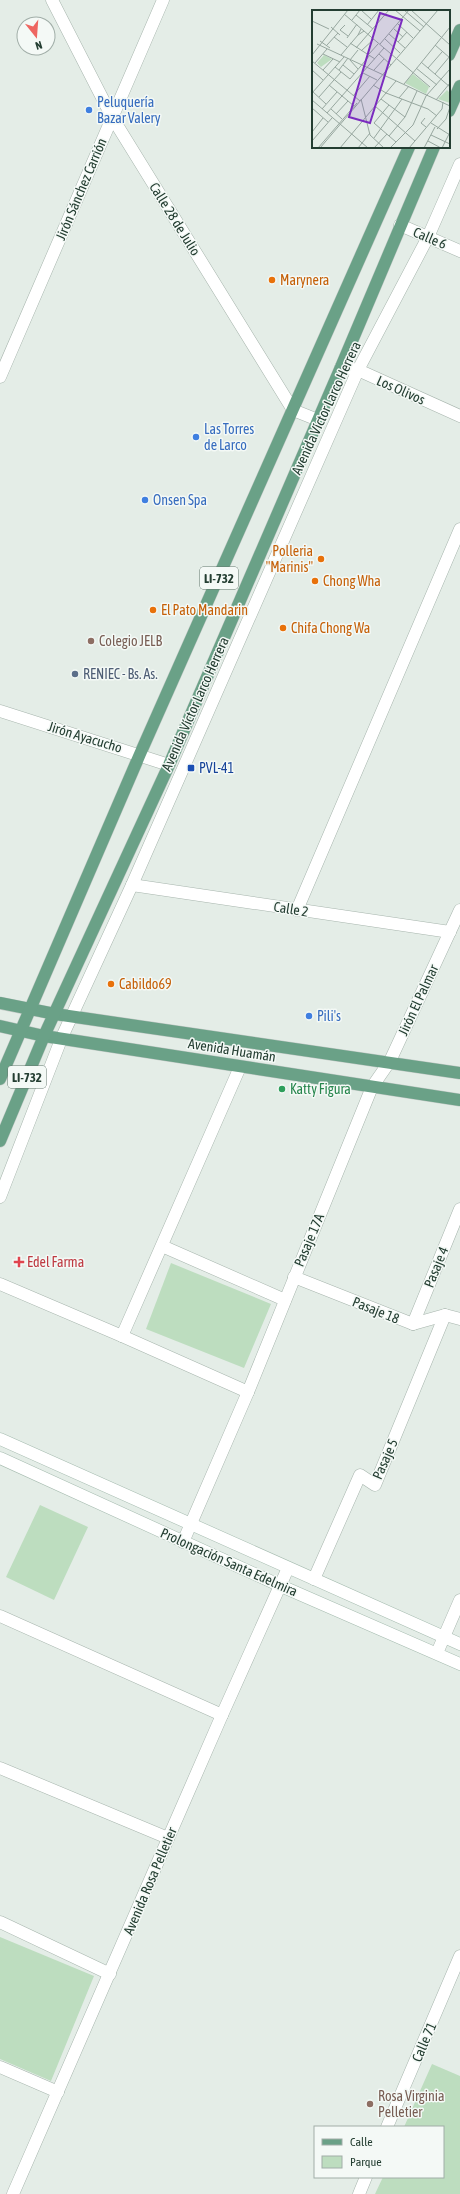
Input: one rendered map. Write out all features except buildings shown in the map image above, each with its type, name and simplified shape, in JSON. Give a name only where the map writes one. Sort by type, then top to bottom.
[{"type":"main road","points":[[450,53],[460,30]]},
{"type":"main road","points":[[450,109],[460,86]]},
{"type":"main road","name":"Avenida Víctor Larco Herrera","points":[[0,1079],[29,1008],[140,754],[409,148]]},
{"type":"main road","name":"Avenida Víctor Larco Herrera","points":[[0,1141],[5,1117],[55,1014],[169,765],[341,367],[434,148]]},
{"type":"main road","name":"Avenida Huamán","points":[[0,1003],[55,1014],[390,1061],[460,1073]]},
{"type":"main road","name":"Avenida Huamán","points":[[0,1026],[44,1036],[62,1037],[240,1067],[460,1100]]},
{"type":"street","name":"Calle 28 de Julio","points":[[52,0],[112,117],[293,410]]},
{"type":"street","name":"Jirón Sánchez Carrión","points":[[0,378],[3,360],[163,0]]},
{"type":"street","name":"Avenida Víctor Larco Herrera","points":[[0,1197],[62,1037],[73,1016],[132,885],[358,370],[428,237],[460,164]]},
{"type":"street","name":"Calle 6","points":[[400,225],[460,251]]},
{"type":"street","name":"Los Olivos","points":[[341,367],[358,370],[460,416]]},
{"type":"street","points":[[293,410],[318,420]]},
{"type":"street","points":[[297,910],[460,529]]},
{"type":"street","name":"Jirón Ayacucho","points":[[0,711],[140,754],[169,765]]},
{"type":"street","name":"Calle 2","points":[[132,885],[450,932]]},
{"type":"street","name":"Jirón El Palmar","points":[[372,1087],[390,1061],[460,910]]},
{"type":"street","points":[[122,1336],[240,1067]]},
{"type":"street","name":"Pasaje 17A","points":[[183,1542],[248,1392],[284,1300],[372,1087]]},
{"type":"street","name":"Pasaje 4","points":[[412,1324],[460,1209]]},
{"type":"street","points":[[162,1246],[284,1300]]},
{"type":"street","name":"Pasaje 18","points":[[294,1277],[412,1324],[445,1314]]},
{"type":"street","points":[[0,1284],[248,1392]]},
{"type":"street","points":[[445,1314],[460,1319]]},
{"type":"street","name":"Pasaje 5","points":[[314,1579],[360,1475],[375,1485],[445,1314]]},
{"type":"street","name":"Prolongación Santa Edelmira","points":[[0,1439],[190,1525],[460,1644]]},
{"type":"street","name":"Prolongación Santa Edelmira","points":[[0,1458],[281,1586],[460,1664]]},
{"type":"street","name":"Avenida Rosa Pelletier","points":[[14,2194],[168,1838],[288,1568]]},
{"type":"street","points":[[437,1653],[460,1600]]},
{"type":"street","points":[[0,1616],[222,1715]]},
{"type":"street","points":[[0,1768],[168,1838]]},
{"type":"street","points":[[0,1922],[110,1974]]},
{"type":"street","name":"Calle 71","points":[[387,2126],[460,1956]]},
{"type":"street","points":[[0,2067],[58,2092]]},
{"type":"street","points":[[359,2194],[366,2178]]},
{"type":"green space","points":[[171,1263],[271,1304],[244,1368],[146,1329]]},
{"type":"green space","points":[[40,1505],[88,1527],[54,1600],[6,1577]]},
{"type":"green space","points":[[0,1937],[94,1976],[51,2081],[0,2059]]},
{"type":"green space","points":[[432,2064],[460,2076],[460,2194],[375,2194],[383,2178],[444,2178],[444,2126],[404,2126]]},
{"type":"place","name":"Peluquería Bazar Valery","points":[[89,110]]},
{"type":"place","name":"Marynera","points":[[272,280]]},
{"type":"place","name":"Las Torres de Larco","points":[[196,437]]},
{"type":"place","name":"Onsen Spa","points":[[145,500]]},
{"type":"place","name":"Polleria \"Marinis\"","points":[[321,559]]},
{"type":"place","name":"Chong Wha","points":[[315,581]]},
{"type":"place","name":"El Pato Mandarin","points":[[153,610]]},
{"type":"place","name":"Chifa Chong Wa","points":[[283,628]]},
{"type":"place","name":"Colegio JELB","points":[[91,641]]},
{"type":"place","name":"RENIEC - Bs. As.","points":[[75,674]]},
{"type":"place","name":"PVL-41","points":[[191,768]]},
{"type":"place","name":"Cabildo69","points":[[111,984]]},
{"type":"place","name":"Pili's","points":[[309,1016]]},
{"type":"place","name":"Katty Figura","points":[[282,1089]]},
{"type":"place","name":"Edel Farma","points":[[19,1262]]},
{"type":"place","name":"Rosa Virginia Pelletier","points":[[370,2104]]}]
